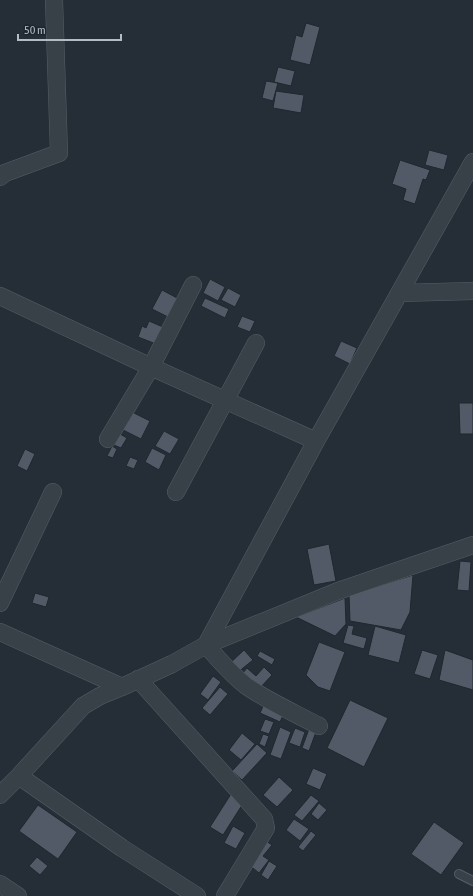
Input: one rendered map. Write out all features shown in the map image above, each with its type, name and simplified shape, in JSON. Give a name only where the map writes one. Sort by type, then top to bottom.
[{"type":"street","points":[[0,177],[5,173],[59,153],[54,0]]},
{"type":"street","points":[[206,645],[316,441],[473,162]]},
{"type":"street","points":[[108,439],[151,367],[193,285]]},
{"type":"street","points":[[400,293],[473,291]]},
{"type":"street","points":[[0,296],[151,367],[316,441]]},
{"type":"street","points":[[176,492],[256,343]]},
{"type":"street","points":[[0,603],[53,492]]},
{"type":"street","points":[[0,795],[83,706],[100,696],[172,664],[206,645],[338,591],[473,545]]},
{"type":"street","points":[[0,632],[122,687]]},
{"type":"street","points":[[206,645],[222,664],[246,685],[319,726]]},
{"type":"street","points":[[138,679],[266,824],[266,828],[225,896]]},
{"type":"street","points":[[19,776],[122,848],[197,896]]},
{"type":"street","points":[[0,884],[18,896]]},
{"type":"lane","points":[[459,874],[473,881]]},
{"type":"building","points":[[306,23],[320,27],[310,65],[290,60],[296,35],[302,37]]},
{"type":"building","points":[[278,67],[295,71],[291,86],[274,82]]},
{"type":"building","points":[[266,81],[278,83],[273,101],[262,98]]},
{"type":"building","points":[[276,91],[304,95],[301,113],[273,108]]},
{"type":"building","points":[[429,150],[448,155],[444,170],[425,165]]},
{"type":"building","points":[[400,160],[430,170],[426,180],[423,179],[415,204],[403,200],[406,189],[392,184]]},
{"type":"building","points":[[210,279],[225,287],[218,301],[203,293]]},
{"type":"building","points":[[228,288],[241,295],[235,307],[221,300]]},
{"type":"building","points":[[162,290],[179,299],[170,318],[152,309]]},
{"type":"building","points":[[205,298],[229,309],[225,318],[201,306]]},
{"type":"building","points":[[242,316],[255,321],[250,332],[237,327]]},
{"type":"building","points":[[149,321],[163,327],[156,344],[138,337],[142,326],[146,328]]},
{"type":"building","points":[[341,341],[357,348],[350,364],[334,356]]},
{"type":"building","points":[[459,403],[473,403],[473,434],[460,434]]},
{"type":"building","points":[[132,412],[150,421],[141,439],[123,430]]},
{"type":"building","points":[[164,431],[179,439],[170,454],[155,446]]},
{"type":"building","points":[[120,434],[127,438],[121,448],[114,445]]},
{"type":"building","points":[[112,446],[117,449],[113,458],[107,456]]},
{"type":"building","points":[[152,448],[166,455],[159,470],[145,462]]},
{"type":"building","points":[[25,449],[35,454],[27,471],[17,466]]},
{"type":"building","points":[[130,457],[138,460],[134,469],[126,466]]},
{"type":"building","points":[[329,544],[336,581],[314,585],[307,549]]},
{"type":"building","points":[[460,561],[471,562],[469,591],[457,590]]},
{"type":"building","points":[[413,575],[410,612],[401,630],[350,621],[349,595]]},
{"type":"building","points":[[35,593],[49,597],[46,607],[32,603]]},
{"type":"building","points":[[345,598],[346,624],[335,636],[296,617]]},
{"type":"building","points":[[348,625],[354,626],[352,634],[367,638],[364,649],[343,643]]},
{"type":"building","points":[[375,626],[406,635],[399,663],[368,655]]},
{"type":"building","points":[[319,642],[345,652],[330,691],[318,687],[306,675]]},
{"type":"building","points":[[244,650],[253,660],[237,673],[229,664]]},
{"type":"building","points":[[422,650],[438,655],[430,679],[414,674]]},
{"type":"building","points":[[445,650],[473,660],[473,690],[439,680]]},
{"type":"building","points":[[260,651],[275,659],[272,665],[257,656]]},
{"type":"building","points":[[264,667],[272,675],[259,689],[242,674],[247,668],[256,676]]},
{"type":"building","points":[[213,676],[221,682],[208,700],[200,694]]},
{"type":"building","points":[[220,687],[228,694],[210,715],[202,708]]},
{"type":"building","points":[[350,700],[388,718],[364,767],[327,748]]},
{"type":"building","points":[[265,702],[285,711],[280,722],[260,713]]},
{"type":"building","points":[[265,719],[274,722],[269,734],[260,731]]},
{"type":"building","points":[[280,727],[291,732],[281,759],[270,755]]},
{"type":"building","points":[[295,728],[305,732],[300,747],[289,743]]},
{"type":"building","points":[[309,729],[316,732],[309,751],[302,748]]},
{"type":"building","points":[[242,733],[255,744],[241,760],[229,750]]},
{"type":"building","points":[[263,734],[269,736],[265,747],[259,744]]},
{"type":"building","points":[[257,744],[267,753],[242,780],[232,771]]},
{"type":"building","points":[[313,768],[327,774],[320,790],[306,784]]},
{"type":"building","points":[[279,777],[293,790],[277,807],[263,795]]},
{"type":"building","points":[[231,794],[244,802],[223,835],[210,827]]},
{"type":"building","points":[[311,795],[319,801],[302,821],[294,815]]},
{"type":"building","points":[[319,803],[327,810],[318,820],[311,814]]},
{"type":"building","points":[[38,805],[77,832],[58,859],[19,831]]},
{"type":"building","points":[[294,819],[309,829],[300,841],[286,830]]},
{"type":"building","points":[[434,822],[464,843],[441,875],[411,854]]},
{"type":"building","points":[[233,826],[245,833],[236,849],[224,843]]},
{"type":"building","points":[[311,831],[316,835],[303,851],[298,847]]},
{"type":"building","points":[[266,841],[272,845],[263,856],[269,860],[259,873],[248,864]]},
{"type":"building","points":[[37,857],[48,866],[40,875],[29,866]]},
{"type":"building","points":[[269,861],[277,866],[268,880],[261,875]]}]
